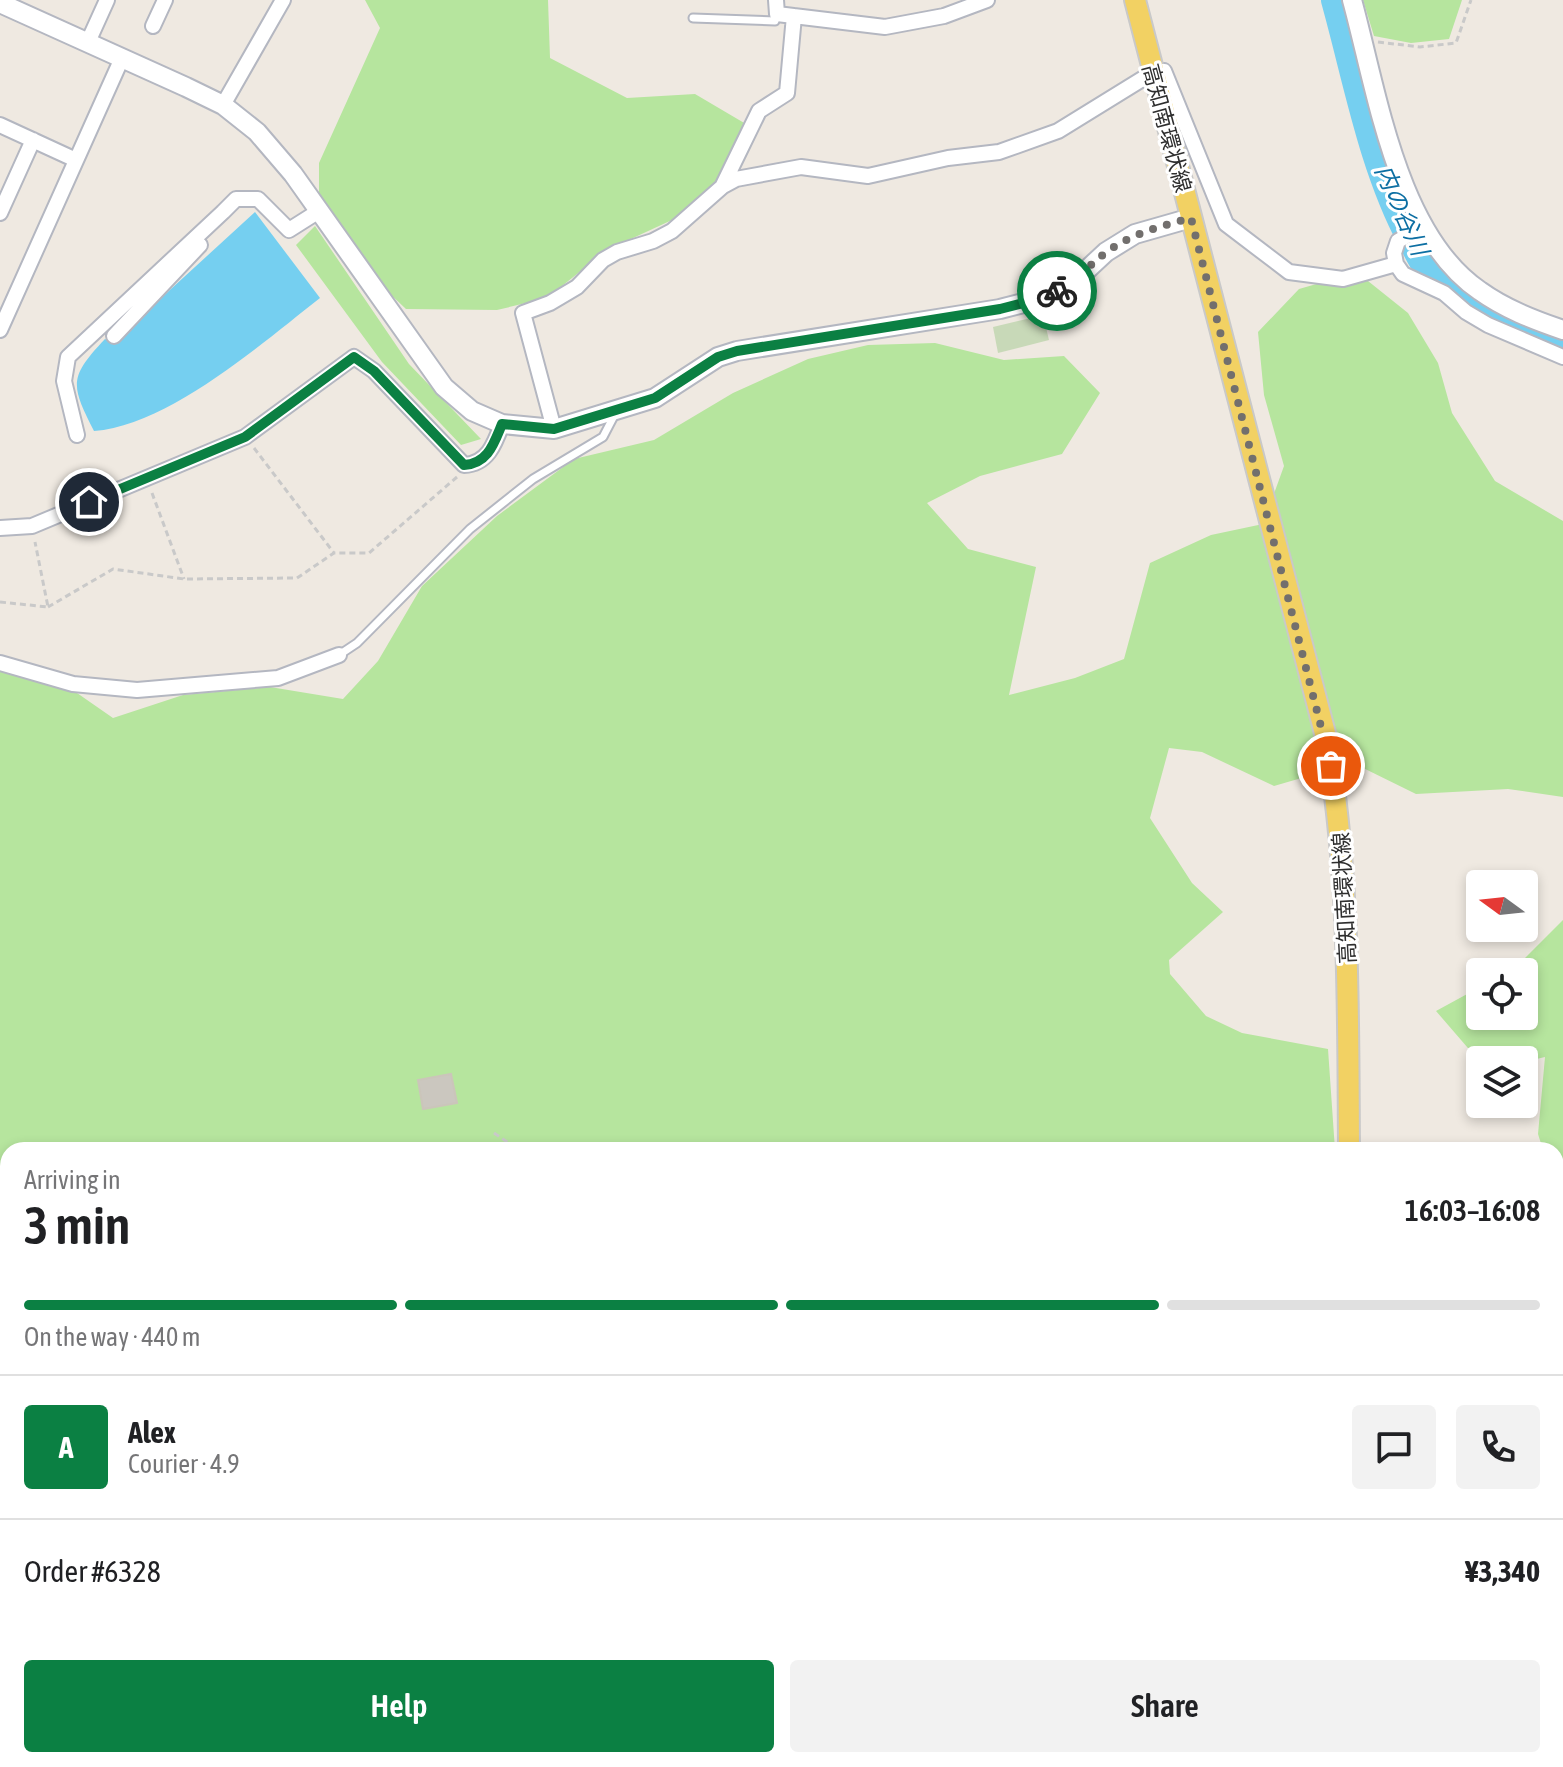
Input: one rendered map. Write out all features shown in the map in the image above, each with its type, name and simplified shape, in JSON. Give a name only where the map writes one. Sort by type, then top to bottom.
[{"type":"main road","name":"高知南環状線","points":[[1135,0],[1327,741],[1340,816],[1347,926],[1349,1142]]},
{"type":"street","points":[[88,42],[107,0]]},
{"type":"street","points":[[153,26],[165,0]]},
{"type":"street","points":[[223,105],[283,0]]},
{"type":"street","points":[[777,7],[794,16],[885,27],[932,19],[987,0]]},
{"type":"street","points":[[1352,0],[1419,229],[1446,261],[1479,291],[1518,313],[1563,330]]},
{"type":"street","points":[[0,3],[223,105],[257,132],[319,211],[444,387],[472,411],[502,424],[554,429],[669,391],[718,357],[737,351],[1000,309],[1047,297],[1076,280],[1106,252],[1135,234],[1191,218]]},
{"type":"street","points":[[723,186],[759,111],[787,93],[794,16]]},
{"type":"street","points":[[0,330],[122,58]]},
{"type":"street","points":[[554,429],[523,313],[550,303],[577,287],[603,260],[617,252],[653,241],[672,231],[723,186],[736,179],[801,167],[868,176],[948,158],[999,152],[1058,131],[1152,73],[1164,71],[1226,224],[1289,272],[1343,279],[1396,264]]},
{"type":"street","points":[[0,125],[76,160]]},
{"type":"street","points":[[0,213],[33,140]]},
{"type":"street","points":[[77,435],[64,381],[68,357],[236,199],[258,199],[289,230],[319,211]]},
{"type":"street","points":[[114,336],[226,218],[223,212]]},
{"type":"street","points":[[1419,229],[1398,241],[1394,253],[1396,264],[1403,274],[1444,293],[1466,312],[1488,325],[1563,357]]},
{"type":"street","points":[[0,528],[32,526],[245,437],[354,357],[374,371],[464,465],[471,464],[493,449],[502,424]]},
{"type":"street","points":[[0,663],[73,684],[137,690],[278,678],[339,655]]},
{"type":"lane","points":[[693,18],[775,21],[777,7]]},
{"type":"lane","points":[[339,655],[357,643],[470,529],[533,479],[603,437],[618,409]]},
{"type":"path","points":[[1363,40],[1420,47],[1456,43],[1471,0]]},
{"type":"path","points":[[245,437],[334,553]]},
{"type":"path","points":[[0,602],[48,607],[113,569],[184,579],[297,578],[334,553],[369,553],[471,464]]},
{"type":"path","points":[[146,478],[184,579]]},
{"type":"path","points":[[32,526],[48,607]]},
{"type":"path","points":[[494,1133],[507,1142]]},
{"type":"green space","points":[[365,0],[548,0],[550,58],[627,98],[695,94],[751,127],[731,168],[685,214],[607,250],[547,298],[497,310],[406,309],[387,291],[319,198],[319,163],[380,28]]},
{"type":"green space","points":[[1363,0],[1462,0],[1449,39],[1411,43],[1374,36]]},
{"type":"green space","points":[[315,226],[409,364],[481,439],[461,445],[382,362],[296,245]]},
{"type":"green space","points":[[1363,277],[1408,313],[1438,363],[1452,413],[1495,481],[1563,521],[1563,797],[1508,789],[1416,794],[1353,763],[1274,786],[1202,752],[1169,748],[1150,818],[1192,883],[1223,912],[1169,960],[1170,974],[1206,1016],[1242,1033],[1328,1049],[1334,1142],[0,1142],[0,671],[77,693],[113,718],[183,695],[270,687],[343,699],[378,661],[422,586],[497,516],[574,459],[654,440],[733,393],[808,359],[868,345],[935,343],[1004,360],[1064,356],[1100,393],[1062,454],[980,476],[927,503],[968,549],[1036,567],[1009,695],[1075,678],[1124,659],[1150,563],[1211,535],[1263,524],[1284,466],[1264,395],[1258,332],[1299,289],[1334,279]]},
{"type":"green space","points":[[1043,315],[1049,340],[998,353],[993,327]]},
{"type":"green space","points":[[1563,920],[1563,1142],[1540,1142],[1538,1134],[1545,1057],[1538,1059],[1538,1046],[1466,1046],[1436,1011],[1466,995],[1466,1030],[1538,1030],[1538,958],[1525,958]]},
{"type":"water","points":[[255,212],[320,298],[242,359],[183,398],[153,414],[94,431],[78,392],[77,382],[84,363],[105,339],[112,343]]},
{"type":"building","points":[[451,1074],[457,1103],[423,1109],[418,1080]]},
{"type":"waterway","name":"内の谷川","points":[[1336,0],[1359,91],[1387,182],[1398,211],[1425,262],[1441,280],[1472,304],[1507,323],[1563,344]]},
{"type":"way so far","points":[[1057,291],[1076,280],[1106,252],[1135,234],[1191,218],[1331,766]]},
{"type":"route","points":[[89,502],[245,437],[354,357],[374,371],[464,465],[474,464],[493,449],[502,424],[554,429],[655,398],[718,357],[737,351],[1000,309],[1047,297],[1057,291]]}]
